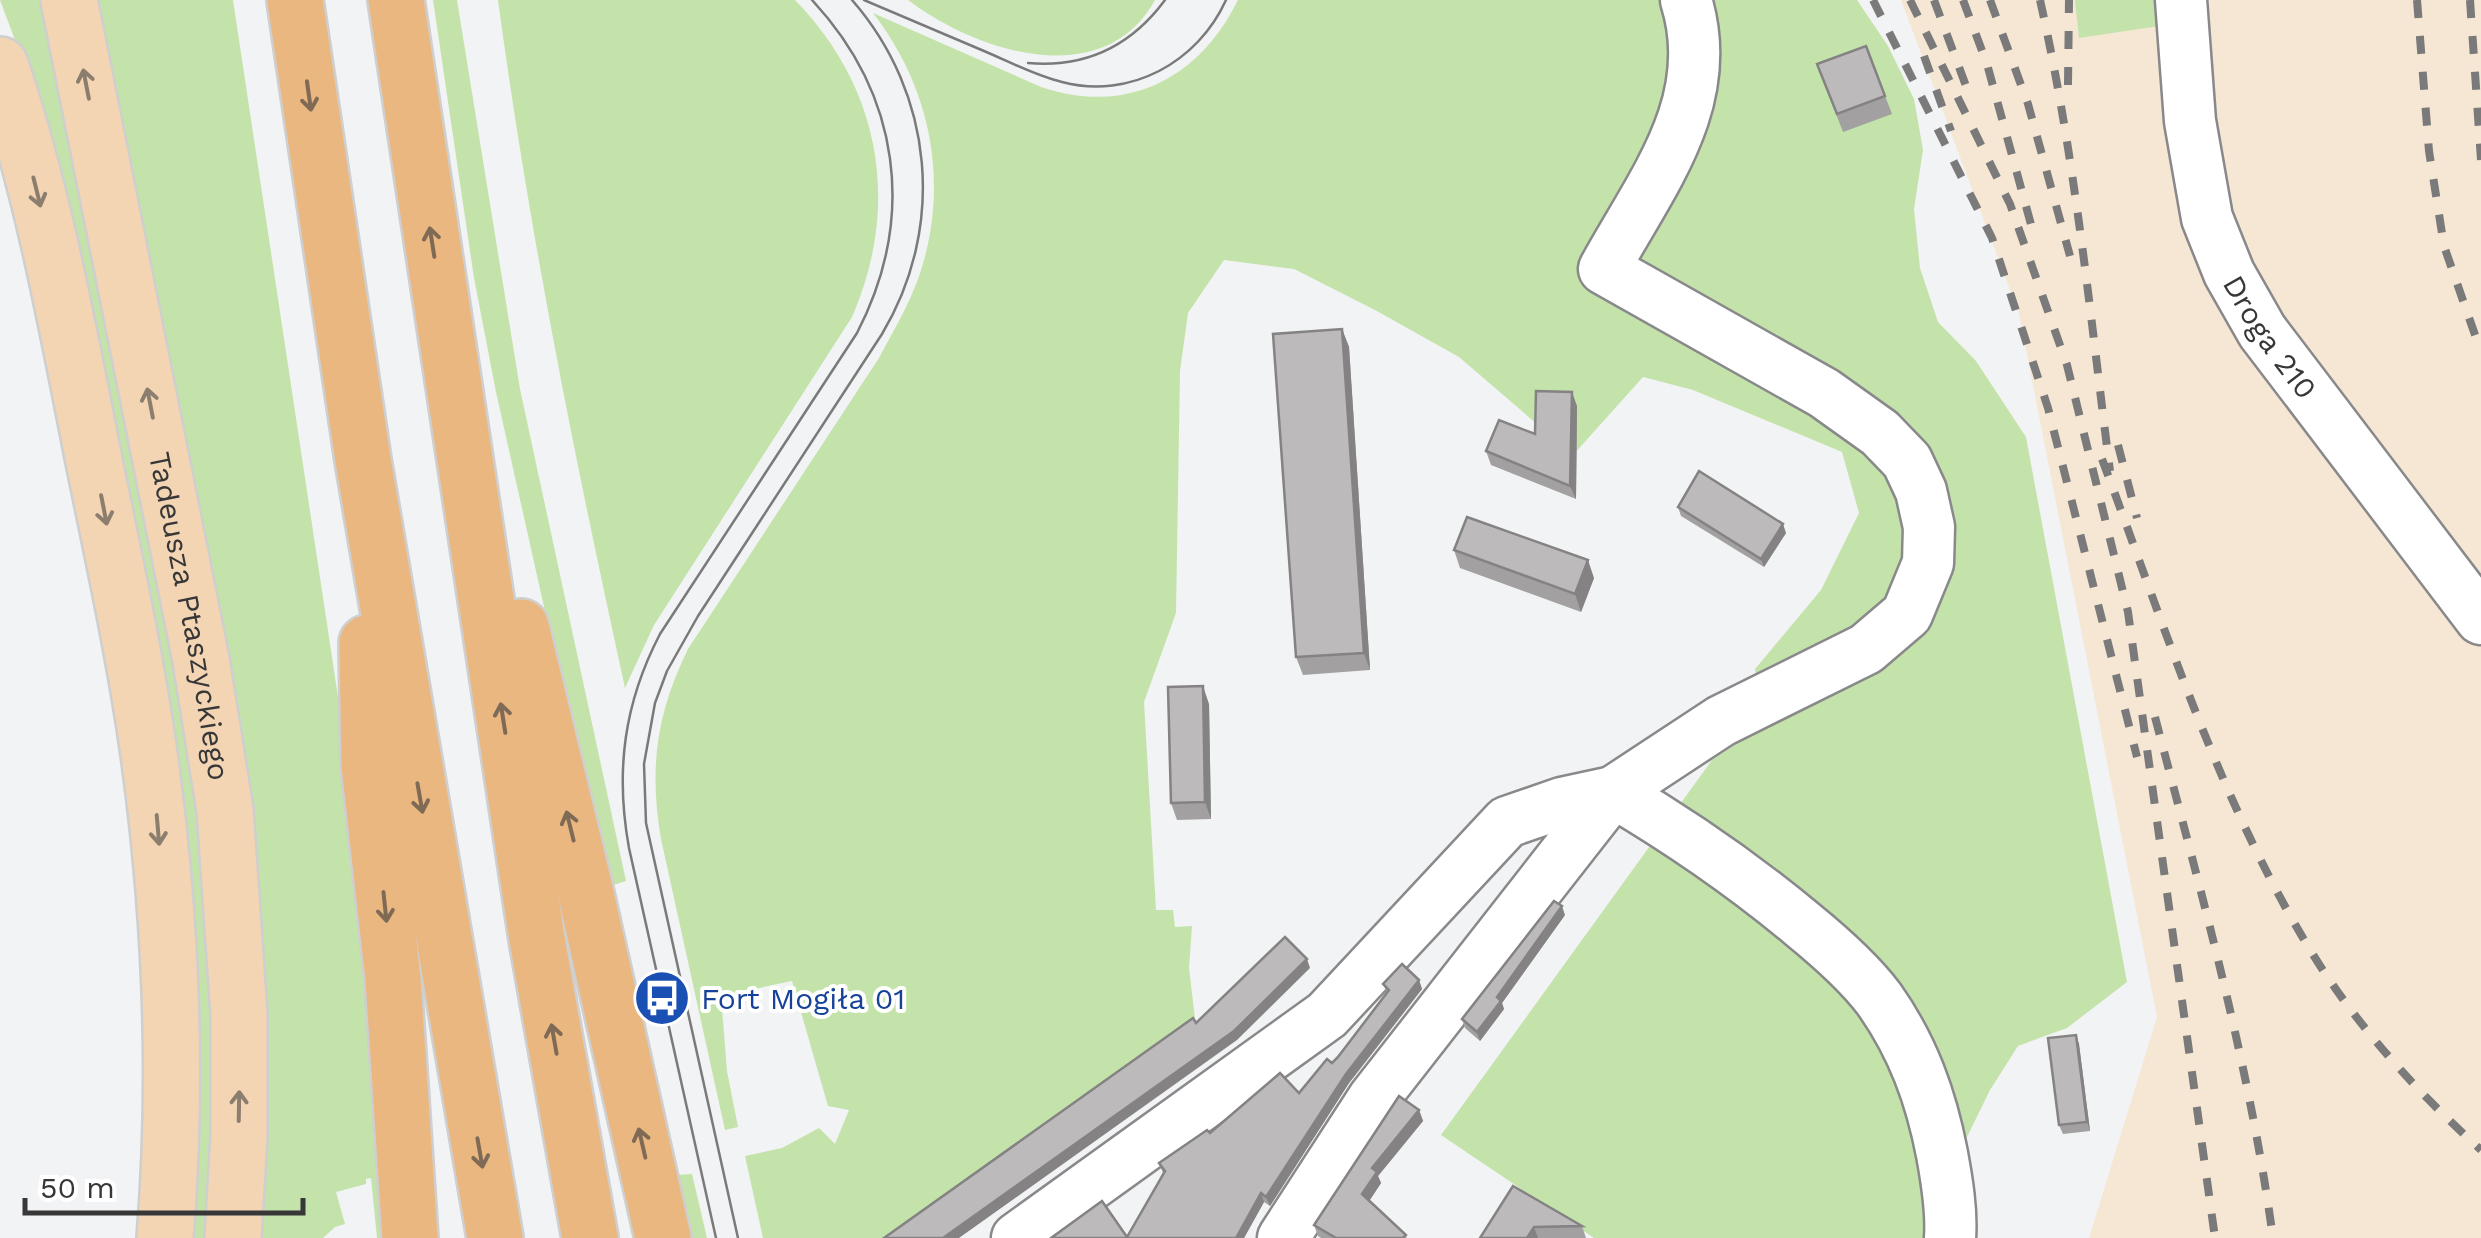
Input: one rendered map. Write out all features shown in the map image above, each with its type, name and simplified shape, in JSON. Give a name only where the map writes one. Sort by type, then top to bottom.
[{"type":"highway","points":[[295,0],[363,460],[495,1238]]},
{"type":"highway","points":[[396,0],[537,939],[590,1238]]},
{"type":"highway","points":[[446,338],[539,697],[663,1238]]},
{"type":"highway","points":[[363,460],[369,765],[393,979],[410,1238]]},
{"type":"main road","name":"Tadeusza Ptaszyckiego","points":[[68,0],[202,660],[224,810],[239,1014],[233,1238]]},
{"type":"main road","points":[[0,65],[52,254],[130,641],[151,771],[165,902],[171,1013],[165,1238]]},
{"type":"lane","points":[[1283,1238],[1373,1099],[1613,792],[1721,721],[1866,648],[1907,614],[1928,562],[1929,527],[1921,491],[1908,461],[1880,432],[1824,393],[1604,269],[1686,116],[1697,60],[1695,28],[1686,0]]},
{"type":"lane","name":"Droga 210","points":[[2181,0],[2190,121],[2207,218],[2229,274],[2262,330],[2481,620]]},
{"type":"lane","points":[[1017,1238],[1328,1015],[1507,822],[1562,803],[1613,792],[1743,874],[1829,946],[1878,997],[1908,1048],[1932,1102],[1945,1170],[1950,1238]]},
{"type":"shaded area","points":[[1901,0],[2481,0],[2481,1238],[2089,1238],[2157,1017],[2019,314]]},
{"type":"green space","points":[[0,0],[46,0],[193,749],[215,988],[210,1238],[186,1238],[191,1182],[18,48]]},
{"type":"green space","points":[[91,0],[233,0],[346,750],[369,972],[386,1238],[377,1238],[371,1178],[366,1179],[366,1184],[336,1192],[345,1224],[323,1238],[255,1238]]},
{"type":"green space","points":[[433,0],[457,0],[520,389],[626,881],[613,885],[678,1175],[692,1174],[707,1238],[685,1238],[496,392],[474,278]]},
{"type":"green space","points":[[498,0],[795,0],[824,34],[847,71],[864,109],[874,150],[878,191],[876,233],[852,317],[654,625],[625,688],[554,345]]},
{"type":"green space","points":[[908,0],[1155,0],[1132,29],[1104,47],[1072,55],[1002,47],[968,35]]},
{"type":"green space","points":[[1238,0],[1857,0],[1888,46],[1914,99],[1923,150],[1914,209],[1920,268],[1938,322],[1976,361],[2026,437],[2127,982],[2067,1028],[2018,1046],[1967,1137],[1945,1238],[1594,1238],[1441,1135],[1712,760],[1763,726],[1755,669],[1821,590],[1859,513],[1842,452],[1693,390],[1643,377],[1573,455],[1459,357],[1375,310],[1294,269],[1224,260],[1188,313],[1180,371],[1176,613],[1144,702],[1156,910],[1173,910],[1175,927],[1192,926],[1189,968],[1196,1027],[901,1238],[763,1238],[745,1156],[782,1148],[819,1128],[835,1144],[849,1110],[828,1106],[792,981],[721,996],[727,1071],[738,1127],[725,1130],[661,839],[656,789],[658,742],[669,696],[688,649],[879,358],[910,298],[924,260],[934,195],[928,130],[908,69],[873,13],[1041,87],[1103,97],[1157,84],[1181,70],[1222,28]]},
{"type":"green space","points":[[2075,0],[2165,0],[2166,25],[2079,38]]},
{"type":"building","points":[[1866,46],[1885,96],[1837,114],[1817,64]]},
{"type":"building","points":[[1342,329],[1364,653],[1296,657],[1273,334]]},
{"type":"building","points":[[1536,391],[1572,392],[1570,486],[1486,451],[1499,420],[1535,434]]},
{"type":"building","points":[[1699,471],[1783,524],[1761,559],[1678,507]]},
{"type":"building","points":[[1467,517],[1588,560],[1575,594],[1454,550]]},
{"type":"building","points":[[1203,686],[1205,802],[1171,803],[1168,687]]},
{"type":"building","points":[[1554,901],[1562,906],[1477,1032],[1462,1019]]},
{"type":"building","points":[[1285,937],[1307,959],[1234,1031],[943,1238],[884,1238],[1193,1018],[1196,1023]]},
{"type":"building","points":[[1402,964],[1419,980],[1346,1074],[1266,1197],[1261,1193],[1236,1238],[1051,1238],[1102,1201],[1127,1237],[1165,1171],[1159,1163],[1207,1130],[1210,1133],[1280,1073],[1299,1093],[1327,1059],[1332,1063],[1338,1057],[1389,990],[1383,984]]},
{"type":"building","points":[[2076,1035],[2087,1122],[2059,1125],[2048,1038]]},
{"type":"building","points":[[1399,1096],[1419,1110],[1372,1168],[1377,1172],[1362,1194],[1406,1235],[1336,1238],[1314,1225]]},
{"type":"building","points":[[1513,1186],[1582,1226],[1534,1227],[1527,1238],[1480,1238]]},
{"type":"tram line","points":[[716,1238],[629,848],[623,765],[638,686],[660,634],[857,333],[876,289],[888,245],[890,159],[881,117],[865,76],[842,37],[812,0]]},
{"type":"tram line","points":[[738,1238],[646,823],[644,764],[655,703],[667,671],[698,616],[882,334],[902,293],[916,250],[922,162],[914,119],[900,77],[879,37],[852,0]]},
{"type":"tram line","points":[[864,0],[1033,72],[1087,86],[1112,85],[1159,71],[1198,42],[1226,0]]},
{"type":"tram line","points":[[1028,63],[1069,62],[1105,51],[1137,30],[1165,0]]},
{"type":"railway","points":[[1873,0],[1992,238],[2048,408],[2137,757]]},
{"type":"railway","points":[[1910,0],[2010,204],[2067,365],[2128,612],[2215,1238]]},
{"type":"railway","points":[[1934,0],[1966,86]]},
{"type":"railway","points":[[1963,0],[1987,64],[2035,239]]},
{"type":"railway","points":[[1990,0],[2028,104],[2070,256]]},
{"type":"railway","points":[[2040,0],[2072,176],[2110,471]]},
{"type":"railway","points":[[2068,85],[2069,0]]},
{"type":"railway","points":[[2417,0],[2429,151],[2444,246],[2481,352]]},
{"type":"railway","points":[[2470,0],[2481,160]]},
{"type":"railway","points":[[1924,56],[1951,131]]},
{"type":"railway","points":[[2118,445],[2137,518]]},
{"type":"railway","points":[[2102,459],[2219,770],[2276,890],[2327,976],[2366,1029],[2410,1080],[2481,1150]]},
{"type":"railway","points":[[2155,717],[2237,1041],[2273,1238]]},
{"type":"place","name":"Fort Mogiła 01","points":[[662,998]]}]
